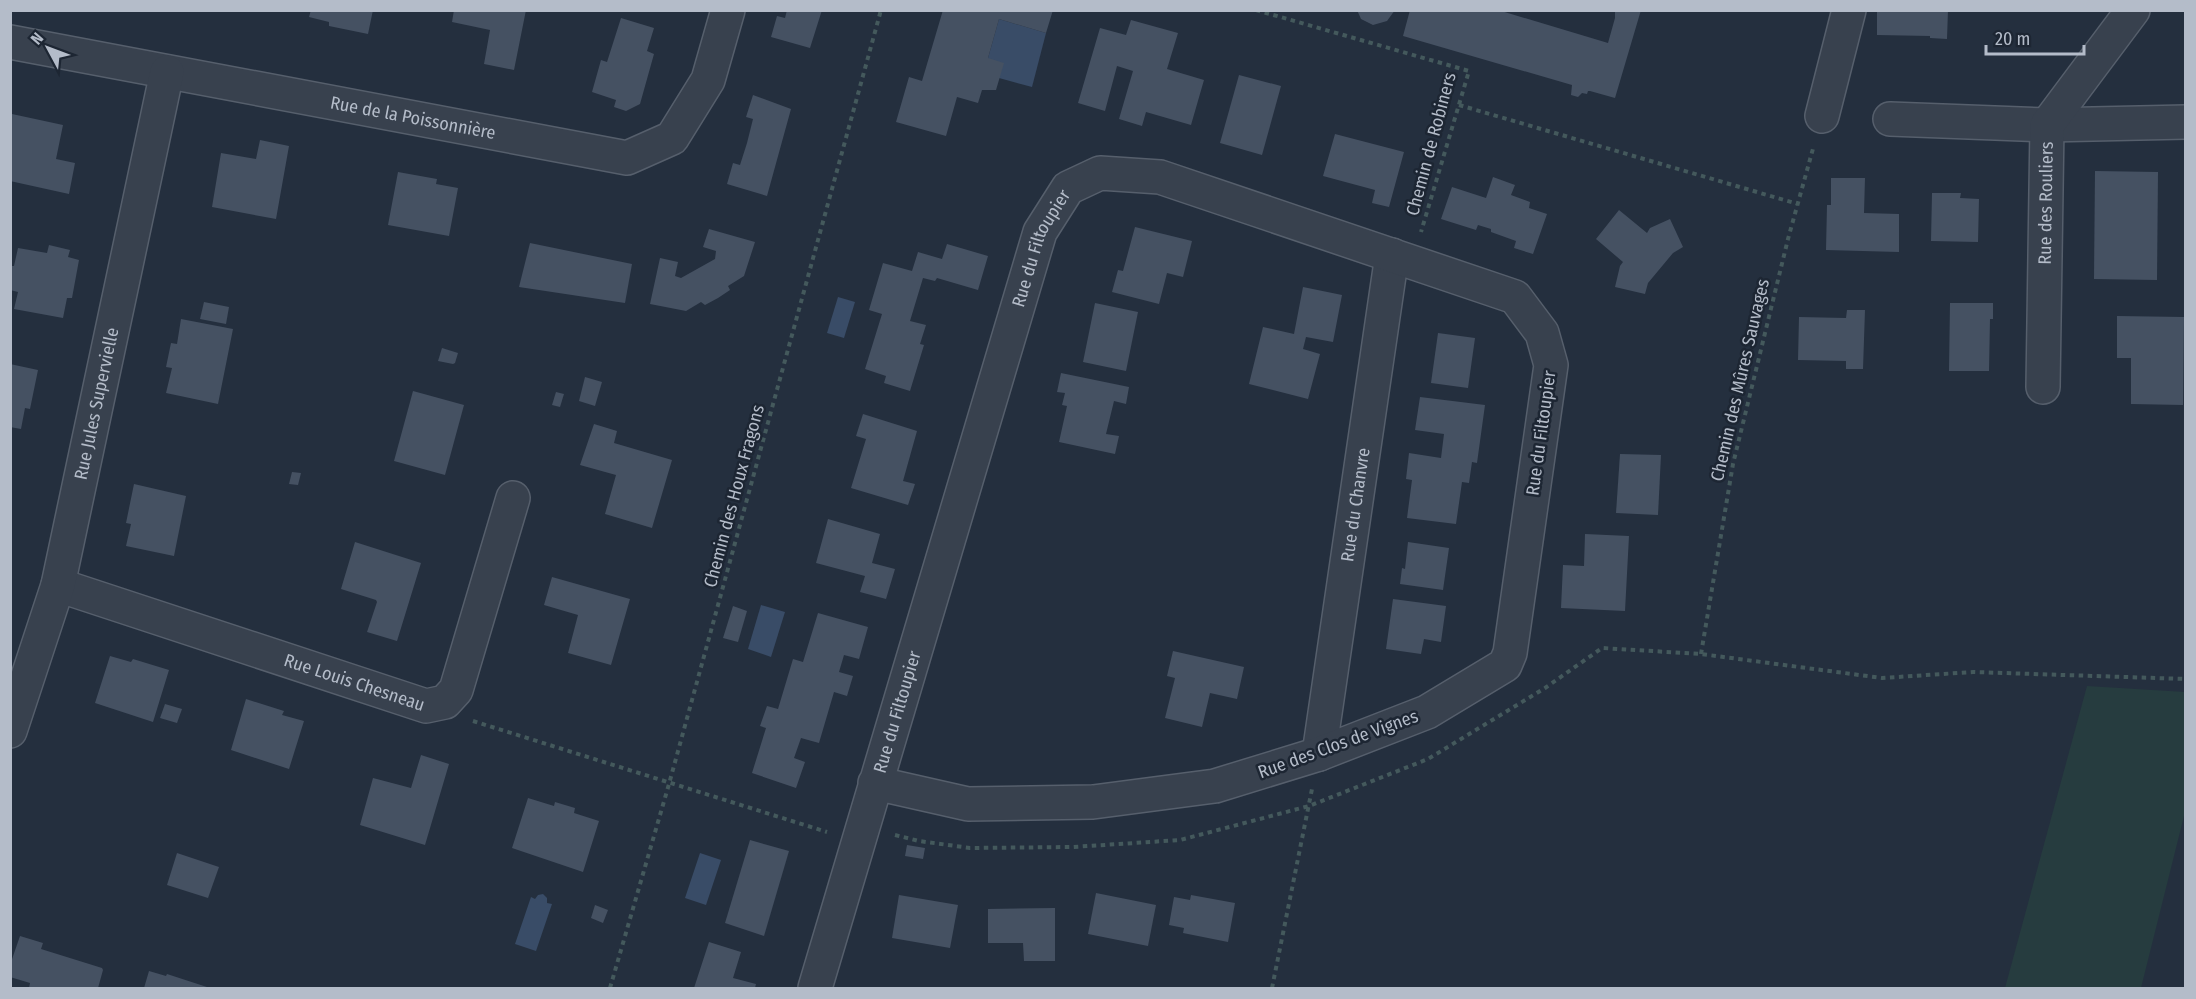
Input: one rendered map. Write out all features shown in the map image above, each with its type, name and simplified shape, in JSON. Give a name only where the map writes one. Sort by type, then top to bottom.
[{"type":"street","name":"Rue de la Poissonnière","points":[[10,42],[627,158],[672,138],[708,80],[729,10]]},
{"type":"street","points":[[1822,116],[1850,10]]},
{"type":"street","name":"Rue des Rouliers","points":[[2043,387],[2048,125],[2133,10]]},
{"type":"street","name":"Rue Jules Supervielle","points":[[10,730],[58,585],[167,72]]},
{"type":"street","points":[[1890,119],[2048,125],[2186,122]]},
{"type":"street","name":"Rue du Filtoupier","points":[[815,988],[1040,232],[1068,188],[1100,173],[1160,177],[1515,297],[1542,333],[1551,365],[1510,652],[1505,665]]},
{"type":"street","name":"Rue du Chanvre","points":[[1319,754],[1402,259]]},
{"type":"street","name":"Rue Louis Chesneau","points":[[58,585],[426,706],[445,702],[456,690],[513,498]]},
{"type":"street","name":"Rue des Clos de Vignes","points":[[875,783],[968,804],[1094,802],[1215,786],[1319,754],[1427,712],[1505,665]]},
{"type":"path","name":"Chemin des Houx Fragons","points":[[610,988],[669,784],[881,10]]},
{"type":"path","name":"Chemin de Robiners","points":[[1256,10],[1469,71],[1459,105],[1402,259]]},
{"type":"path","points":[[1459,105],[1798,204]]},
{"type":"path","name":"Chemin des Mûres Sauvages","points":[[1822,116],[1733,464],[1701,654],[1882,678],[1973,672],[2186,679]]},
{"type":"path","points":[[445,702],[471,720],[858,842]]},
{"type":"path","points":[[1272,988],[1319,754]]},
{"type":"green space","points":[[2087,686],[2185,692],[2185,812],[2141,988],[2005,988]]},
{"type":"water","points":[[999,19],[1046,33],[1032,87],[999,78],[988,58]]},
{"type":"water","points":[[838,297],[855,302],[844,338],[827,333]]},
{"type":"water","points":[[761,605],[785,612],[771,657],[748,649]]},
{"type":"water","points":[[700,853],[721,860],[706,905],[685,898]]},
{"type":"water","points":[[543,894],[547,898],[547,903],[552,904],[536,951],[515,944],[531,897],[535,899],[538,895]]},
{"type":"building","points":[[311,10],[373,10],[368,34],[329,26],[329,22],[309,17]]},
{"type":"building","points":[[454,10],[526,10],[514,70],[484,64],[490,30],[452,22]]},
{"type":"building","points":[[787,10],[822,10],[810,48],[771,37],[777,16],[785,18]]},
{"type":"building","points":[[943,10],[1053,10],[1046,33],[999,19],[988,58],[1004,63],[996,90],[982,90],[978,103],[957,97],[946,136],[896,122],[909,77],[922,81]]},
{"type":"building","points":[[1357,10],[1395,10],[1387,21],[1373,25],[1361,19]]},
{"type":"building","points":[[1410,10],[1498,10],[1608,43],[1615,10],[1641,10],[1615,98],[1590,91],[1578,97],[1571,95],[1572,85],[1403,36]]},
{"type":"building","points":[[1877,10],[1948,10],[1947,39],[1930,38],[1930,36],[1877,35]]},
{"type":"building","points":[[621,18],[654,28],[647,51],[654,54],[640,104],[626,111],[614,107],[616,100],[592,92],[601,60],[607,62]]},
{"type":"building","points":[[1131,20],[1178,33],[1167,69],[1204,80],[1191,125],[1146,112],[1142,126],[1119,119],[1133,71],[1117,66],[1105,111],[1078,103],[1100,28],[1126,35]]},
{"type":"building","points":[[1239,75],[1281,86],[1262,155],[1220,143]]},
{"type":"building","points":[[753,95],[791,109],[767,196],[727,184],[733,163],[740,165],[747,143],[753,119],[746,117]]},
{"type":"building","points":[[12,114],[63,125],[56,159],[75,163],[69,194],[10,181]]},
{"type":"building","points":[[1335,134],[1404,152],[1389,207],[1372,203],[1375,190],[1323,176]]},
{"type":"building","points":[[260,140],[289,146],[276,219],[212,207],[221,153],[256,159]]},
{"type":"building","points":[[2095,171],[2158,172],[2157,280],[2094,279]]},
{"type":"building","points":[[398,172],[437,179],[436,184],[458,188],[449,236],[388,225]]},
{"type":"building","points":[[1493,177],[1515,185],[1511,195],[1530,202],[1529,208],[1547,214],[1533,254],[1514,248],[1516,241],[1491,232],[1491,229],[1478,225],[1476,230],[1441,219],[1452,187],[1486,198]]},
{"type":"building","points":[[1831,178],[1865,178],[1864,213],[1899,214],[1899,252],[1826,250],[1827,205],[1831,205]]},
{"type":"building","points":[[1932,193],[1961,193],[1960,198],[1979,199],[1978,242],[1931,241]]},
{"type":"building","points":[[1619,210],[1647,233],[1650,228],[1670,219],[1683,247],[1673,253],[1648,283],[1645,294],[1615,287],[1623,262],[1596,239]]},
{"type":"building","points":[[1135,227],[1192,241],[1183,277],[1167,273],[1159,304],[1112,292],[1118,270],[1123,271]]},
{"type":"building","points":[[709,229],[755,242],[744,276],[728,286],[730,290],[718,298],[705,305],[701,302],[686,311],[650,304],[660,258],[678,262],[675,276],[681,278],[715,259],[716,251],[703,247]]},
{"type":"building","points":[[530,243],[632,264],[625,303],[519,287]]},
{"type":"building","points":[[947,244],[988,256],[978,290],[937,278],[935,281],[923,278],[910,321],[926,325],[920,344],[924,345],[910,391],[884,383],[886,376],[865,369],[882,314],[869,310],[883,263],[912,271],[918,252],[942,259]]},
{"type":"building","points":[[49,245],[70,250],[68,257],[79,260],[72,298],[67,298],[63,318],[14,309],[18,292],[10,290],[10,266],[14,266],[18,248],[47,253]]},
{"type":"building","points":[[1303,287],[1342,295],[1333,342],[1306,337],[1303,349],[1320,354],[1308,399],[1249,384],[1263,327],[1294,334]]},
{"type":"building","points":[[204,302],[229,307],[226,324],[200,319]]},
{"type":"building","points":[[1095,303],[1138,312],[1126,371],[1083,362]]},
{"type":"building","points":[[1950,303],[1993,303],[1993,319],[1990,319],[1989,371],[1949,371]]},
{"type":"building","points":[[1847,310],[1865,310],[1863,369],[1846,369],[1846,361],[1798,360],[1799,317],[1846,318]]},
{"type":"building","points":[[2117,316],[2184,317],[2183,405],[2131,404],[2131,358],[2117,358]]},
{"type":"building","points":[[181,319],[233,329],[218,404],[166,393],[172,368],[166,367],[171,343],[177,344]]},
{"type":"building","points":[[1438,333],[1475,338],[1468,388],[1431,383]]},
{"type":"building","points":[[442,348],[458,353],[455,363],[438,361]]},
{"type":"building","points":[[10,364],[38,370],[30,409],[25,408],[21,429],[10,427]]},
{"type":"building","points":[[1061,373],[1129,387],[1126,404],[1114,401],[1106,434],[1119,436],[1115,454],[1059,442],[1067,406],[1062,405],[1065,393],[1057,392]]},
{"type":"building","points":[[585,377],[602,382],[595,406],[579,401]]},
{"type":"building","points":[[413,391],[464,405],[445,475],[394,461]]},
{"type":"building","points":[[556,392],[564,394],[560,407],[552,405]]},
{"type":"building","points":[[1420,397],[1485,405],[1477,463],[1472,462],[1469,483],[1462,482],[1456,524],[1407,518],[1412,480],[1406,479],[1409,453],[1441,458],[1444,434],[1415,430]]},
{"type":"building","points":[[863,414],[917,431],[903,481],[915,484],[908,505],[851,488],[866,439],[856,436]]},
{"type":"building","points":[[594,424],[617,431],[614,443],[672,460],[652,528],[605,514],[616,475],[580,465]]},
{"type":"building","points":[[1620,454],[1661,455],[1658,515],[1616,513]]},
{"type":"building","points":[[292,472],[301,473],[298,485],[289,484]]},
{"type":"building","points":[[134,484],[186,496],[174,556],[126,546],[131,524],[126,523]]},
{"type":"building","points":[[828,519],[880,534],[872,563],[895,569],[886,599],[860,592],[865,576],[816,563]]},
{"type":"building","points":[[1585,534],[1629,536],[1625,611],[1561,608],[1563,565],[1584,566]]},
{"type":"building","points":[[355,542],[421,563],[397,641],[367,632],[376,600],[341,589]]},
{"type":"building","points":[[1408,542],[1449,548],[1443,590],[1400,584],[1402,568],[1405,569]]},
{"type":"building","points":[[552,577],[630,599],[611,665],[568,653],[578,615],[544,605]]},
{"type":"building","points":[[1393,599],[1446,606],[1441,642],[1424,639],[1421,654],[1386,649]]},
{"type":"building","points":[[733,606],[747,611],[738,642],[723,638]]},
{"type":"building","points":[[818,613],[868,627],[859,659],[844,655],[839,672],[853,676],[847,696],[834,692],[819,743],[801,738],[794,758],[805,762],[796,788],[752,773],[766,728],[760,726],[767,706],[778,709],[793,659],[803,662]]},
{"type":"building","points":[[1173,651],[1244,667],[1237,699],[1210,693],[1202,727],[1165,718],[1175,678],[1167,676]]},
{"type":"building","points":[[110,656],[131,662],[133,659],[169,670],[153,722],[95,703]]},
{"type":"building","points":[[246,699],[284,711],[282,715],[304,721],[289,769],[231,750]]},
{"type":"building","points":[[165,704],[182,709],[177,723],[160,718]]},
{"type":"building","points":[[421,755],[449,764],[425,845],[360,825],[373,778],[411,788]]},
{"type":"building","points":[[528,798],[554,806],[555,802],[575,808],[574,813],[599,821],[583,872],[512,848]]},
{"type":"building","points":[[750,840],[789,851],[764,936],[725,923]]},
{"type":"building","points":[[907,845],[925,848],[923,859],[905,856]]},
{"type":"building","points":[[177,853],[219,867],[208,898],[167,885]]},
{"type":"building","points":[[1096,893],[1156,905],[1148,946],[1088,934]]},
{"type":"building","points":[[899,895],[958,905],[950,948],[892,938]]},
{"type":"building","points":[[1191,895],[1235,903],[1228,942],[1183,933],[1184,928],[1169,925],[1174,897],[1190,900]]},
{"type":"building","points":[[595,905],[608,910],[603,923],[591,918]]},
{"type":"building","points":[[1055,908],[1055,961],[1024,961],[1023,943],[988,943],[988,909]]},
{"type":"building","points":[[20,936],[43,943],[41,949],[102,968],[98,988],[29,988],[30,983],[10,977],[10,965]]},
{"type":"building","points":[[709,942],[741,952],[733,978],[756,984],[755,988],[694,988]]},
{"type":"building","points":[[149,971],[166,976],[167,974],[210,988],[144,988]]}]
